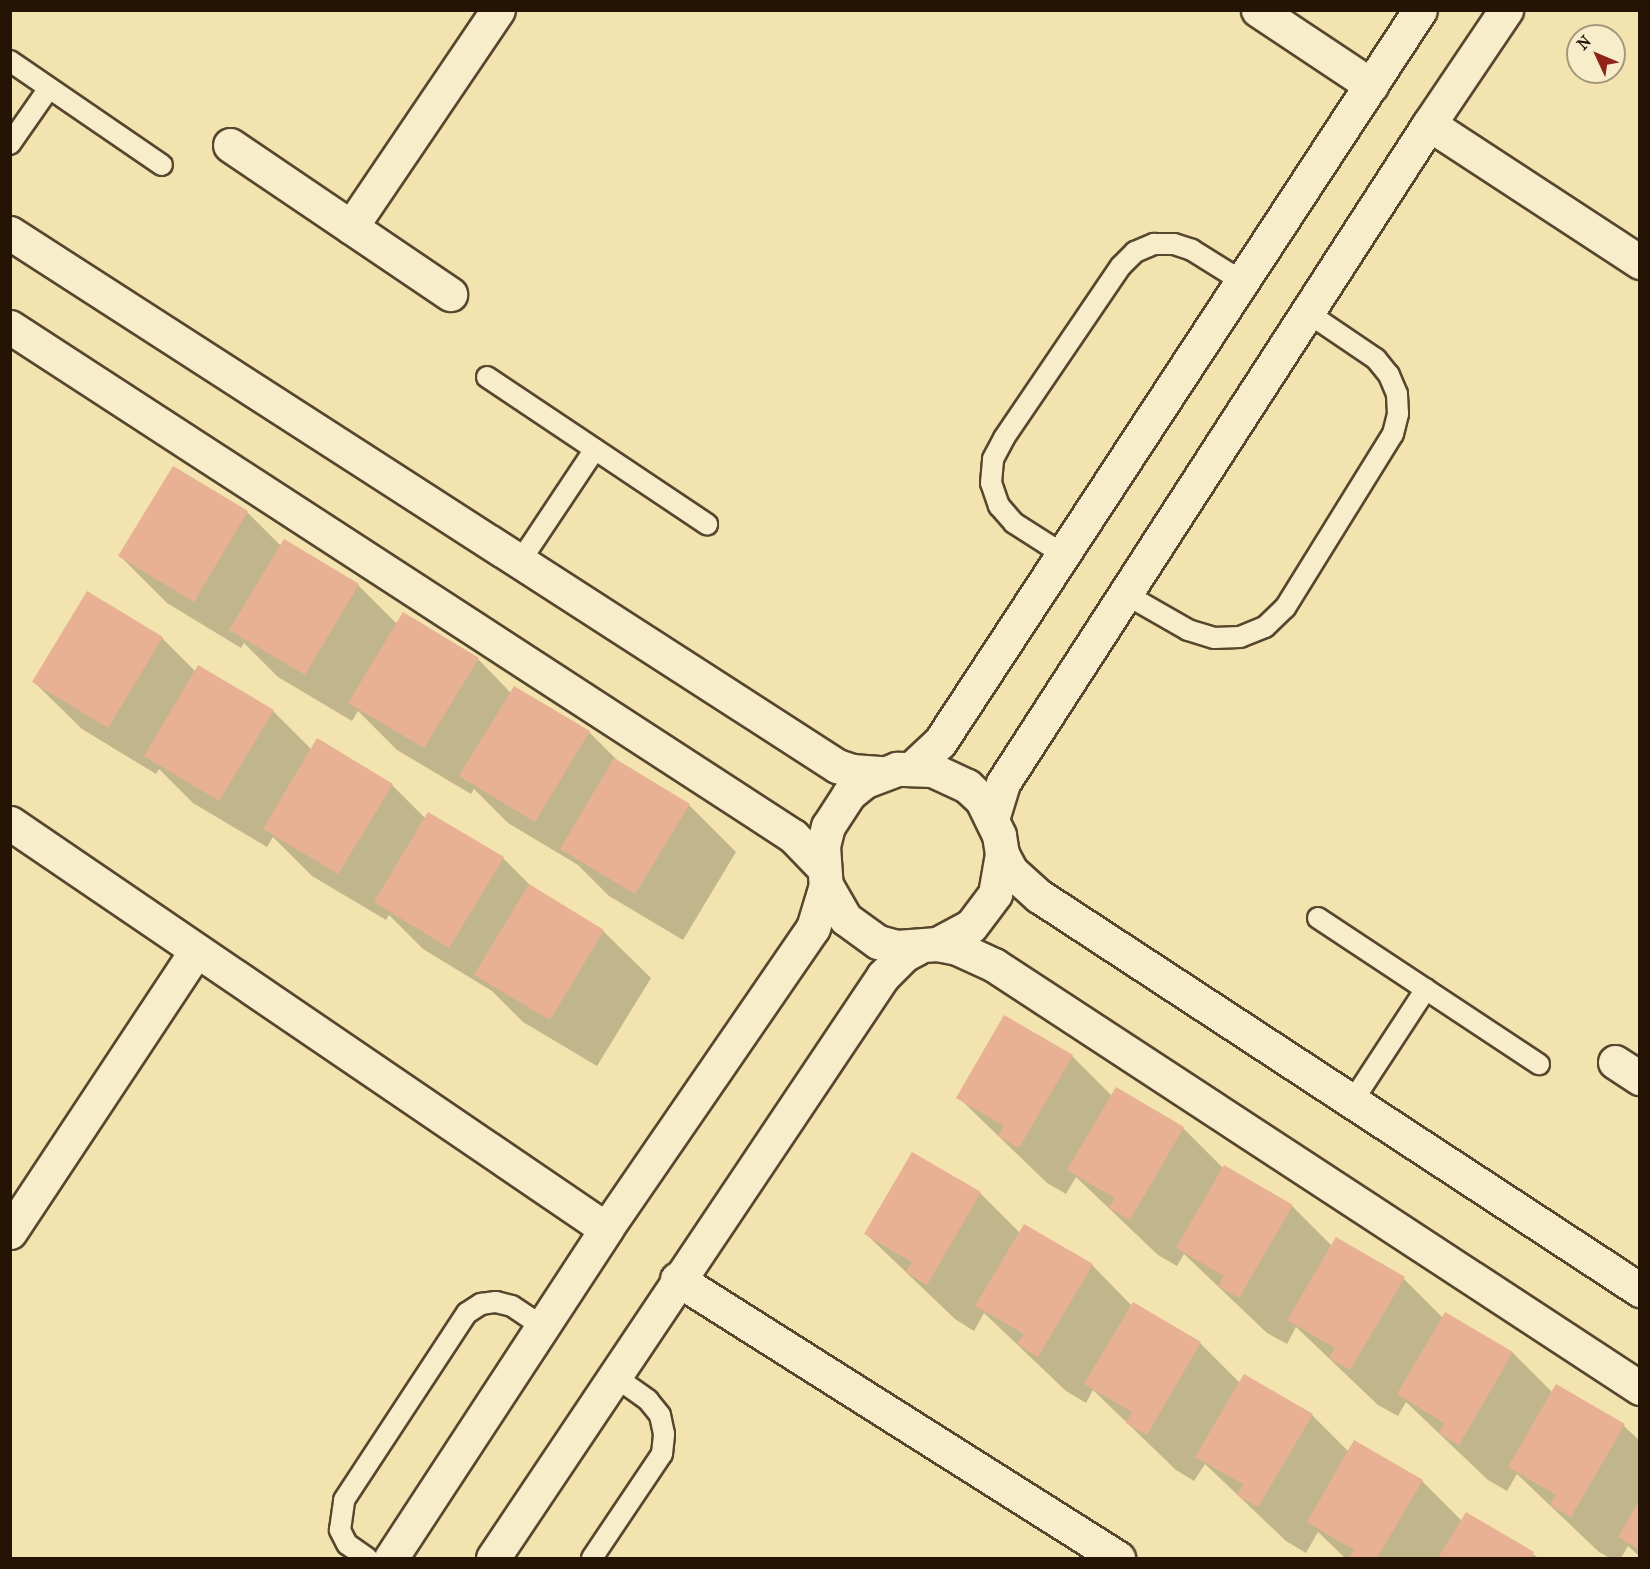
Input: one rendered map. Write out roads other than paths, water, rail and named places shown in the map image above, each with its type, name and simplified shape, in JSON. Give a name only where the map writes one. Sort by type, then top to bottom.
[{"type":"street","points":[[351,227],[498,10]]},
{"type":"street","points":[[1258,10],[1371,85]]},
{"type":"street","points":[[391,1558],[606,1229],[813,928],[824,875],[822,846],[837,809],[849,794],[898,770],[940,742],[1240,280],[1420,10]]},
{"type":"street","points":[[993,816],[1003,783],[1127,595],[1428,124],[1506,10]]},
{"type":"street","points":[[1428,124],[1640,262]]},
{"type":"street","points":[[230,145],[450,294]]},
{"type":"street","points":[[10,233],[521,560],[837,766],[852,771],[932,770],[968,786],[993,816],[1002,854],[1011,871],[1039,896],[1640,1290]]},
{"type":"street","points":[[10,327],[793,836],[824,875],[846,920],[861,932],[888,944],[957,948],[994,965],[1640,1388]]},
{"type":"street","points":[[10,823],[606,1229]]},
{"type":"street","points":[[492,1558],[677,1279],[883,976],[904,955],[955,937],[985,911],[995,894],[1002,854]]},
{"type":"street","points":[[10,1232],[196,951]]},
{"type":"street","points":[[677,1279],[1104,1555]]},
{"type":"lane","points":[[10,61],[162,165]]},
{"type":"lane","points":[[10,144],[49,88]]},
{"type":"lane","points":[[1061,553],[1014,524],[999,506],[991,483],[993,459],[1004,438],[1121,266],[1135,252],[1154,244],[1174,244],[1192,250],[1240,280]]},
{"type":"lane","points":[[1127,595],[1188,630],[1214,638],[1240,637],[1266,627],[1285,608],[1393,434],[1398,414],[1397,394],[1389,375],[1376,359],[1308,313]]},
{"type":"lane","points":[[487,377],[707,524]]},
{"type":"lane","points":[[521,560],[595,449]]},
{"type":"lane","points":[[1318,918],[1539,1064]]},
{"type":"lane","points":[[1352,1102],[1426,989]]},
{"type":"lane","points":[[367,1558],[346,1544],[340,1530],[344,1500],[466,1313],[481,1304],[496,1302],[512,1306],[542,1326]]},
{"type":"lane","points":[[592,1558],[662,1454],[664,1434],[660,1415],[648,1400],[613,1375]]}]
